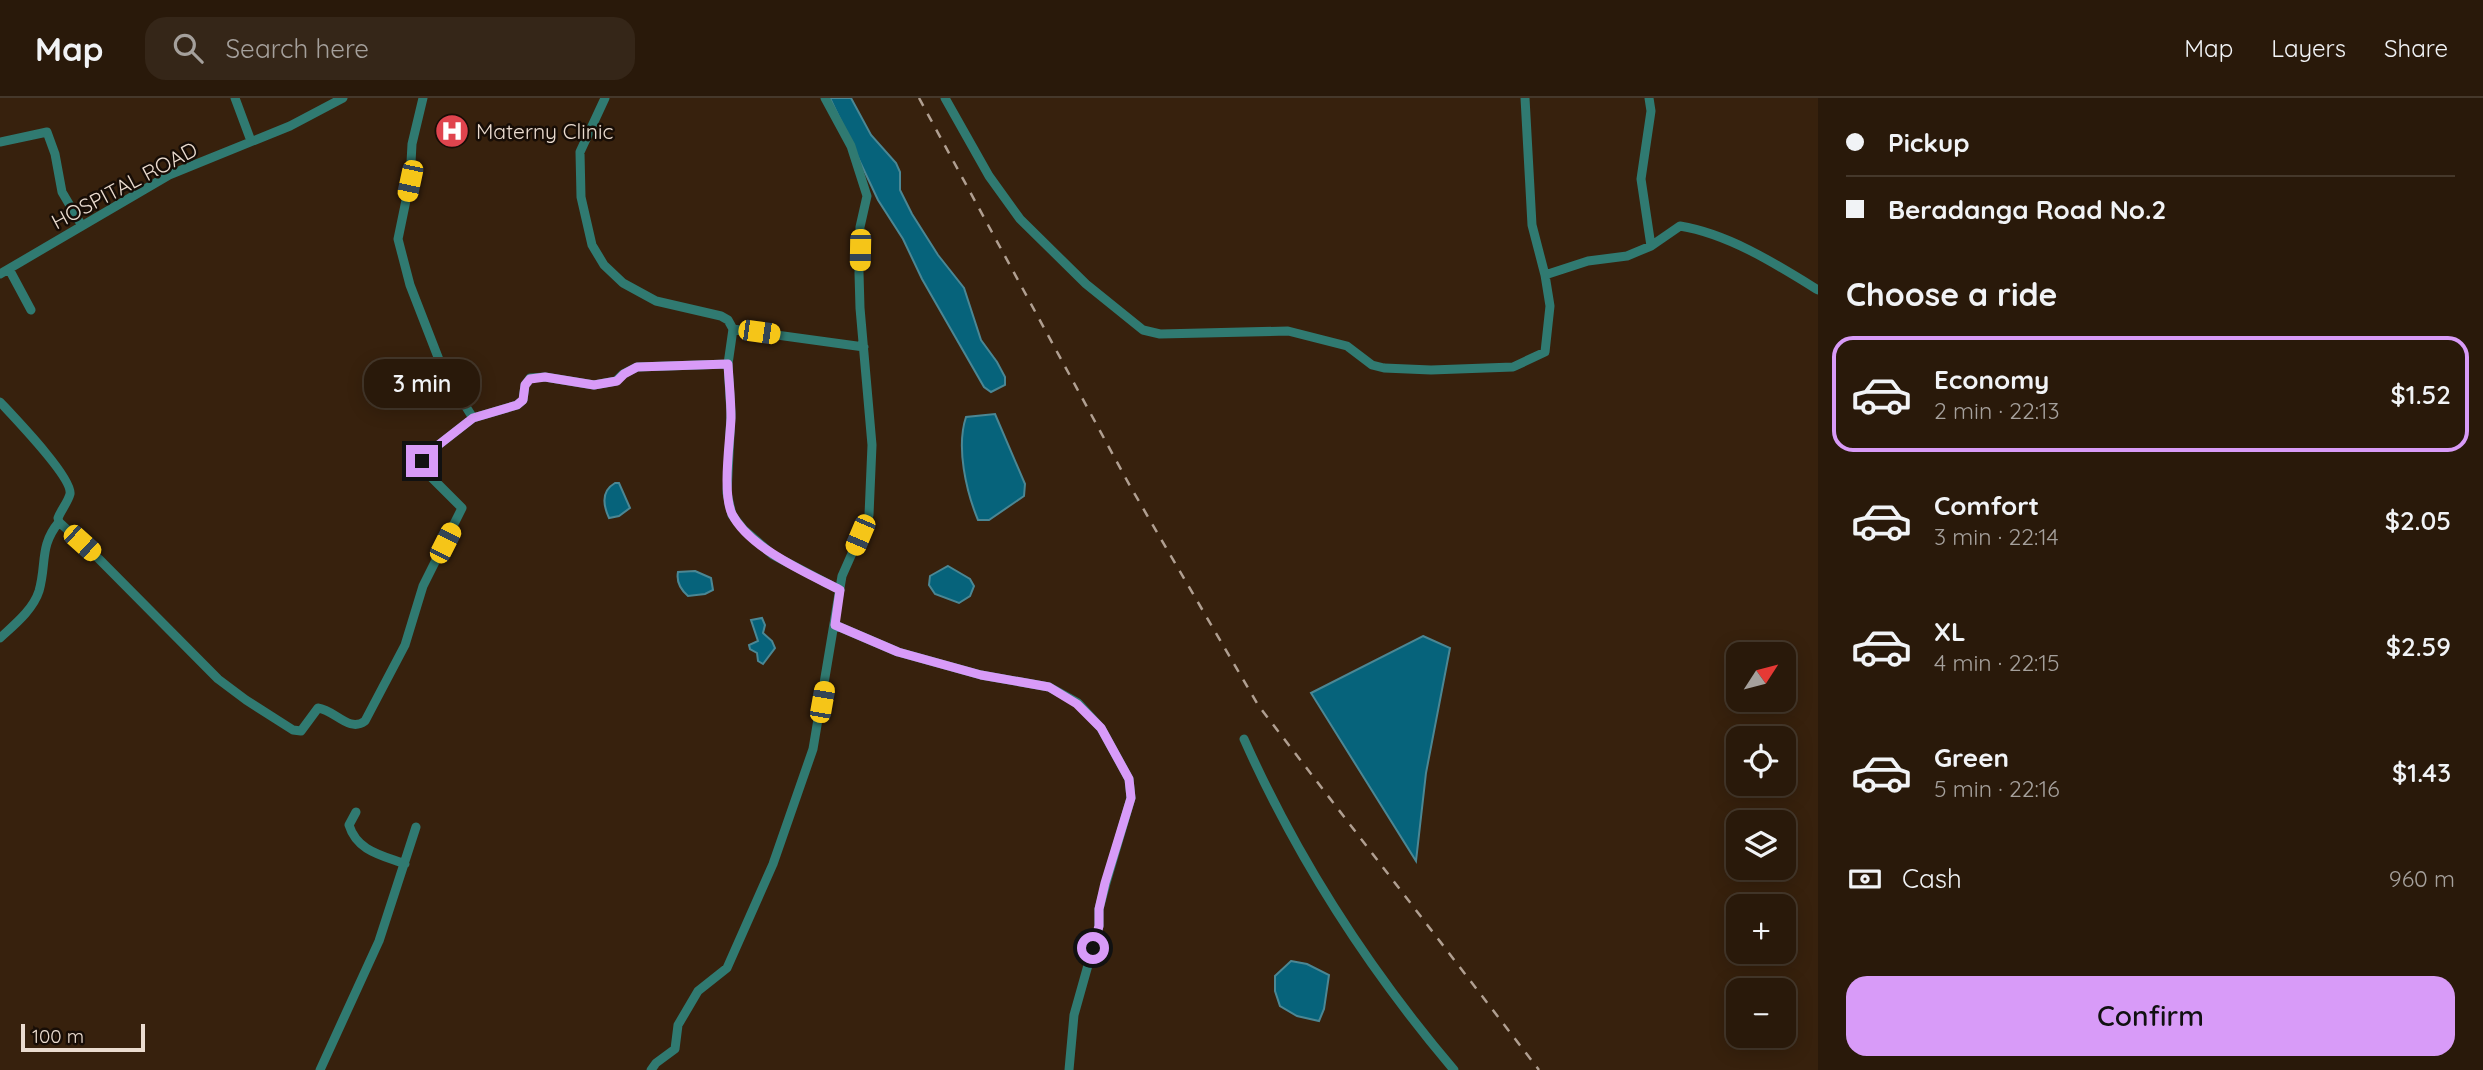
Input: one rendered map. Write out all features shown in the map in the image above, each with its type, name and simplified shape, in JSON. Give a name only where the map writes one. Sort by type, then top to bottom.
[{"type":"street","points":[[235,98],[251,141]]},
{"type":"street","name":"HOSPITAL ROAD","points":[[4,271],[169,175],[290,126],[343,98]]},
{"type":"street","points":[[423,98],[412,145],[410,181],[398,239],[410,285],[443,370],[473,418]]},
{"type":"street","points":[[606,98],[580,152],[581,197],[592,245],[604,265],[623,282],[656,301],[728,320],[733,329],[728,364],[731,414],[727,494],[732,515],[744,530],[773,555],[840,590]]},
{"type":"street","points":[[651,1070],[675,1049],[678,1024],[698,991],[727,968],[773,864],[813,749],[842,576],[869,515],[872,445],[859,273],[860,227],[867,196],[851,146],[825,98]]},
{"type":"street","points":[[945,98],[989,176],[1020,219],[1086,284],[1143,330],[1160,334],[1288,331],[1347,346],[1372,365],[1431,370],[1513,367],[1545,352],[1550,306],[1532,225],[1525,98]]},
{"type":"street","points":[[1649,98],[1651,111],[1641,179],[1651,246]]},
{"type":"street","points":[[0,142],[47,132],[55,154],[62,192],[82,226]]},
{"type":"street","points":[[1545,275],[1588,261],[1627,256],[1651,246],[1680,226],[1701,229],[1751,252],[1818,290]]},
{"type":"street","points":[[4,271],[31,310]]},
{"type":"street","points":[[733,329],[864,346]]},
{"type":"street","points":[[58,522],[99,559],[218,679],[246,700],[298,731],[306,728],[318,708],[356,726],[365,721],[405,645],[423,586],[462,508],[426,472],[423,457],[473,418],[517,405],[523,400],[525,385],[530,379],[545,377],[594,385],[617,381],[637,367],[728,364]]},
{"type":"street","points":[[0,402],[49,456],[69,487],[70,494],[45,544],[45,561],[38,594],[27,611],[0,638]]},
{"type":"street","points":[[835,625],[898,652],[981,675],[1049,687],[1077,704],[1101,728],[1129,779],[1131,798],[1105,883],[1099,909],[1099,926],[1074,1015],[1069,1070]]},
{"type":"street","points":[[1244,739],[1269,794],[1301,852],[1360,945],[1399,1001],[1454,1070]]},
{"type":"street","points":[[356,812],[349,825],[353,838],[362,846],[405,864]]},
{"type":"street","points":[[320,1070],[379,941],[416,827]]},
{"type":"water","points":[[830,98],[851,98],[871,135],[896,163],[900,172],[900,190],[938,255],[964,288],[981,340],[1005,377],[1005,385],[991,392],[984,387],[922,279],[903,239],[878,200]]},
{"type":"water","points":[[995,414],[1025,484],[1024,496],[989,520],[978,520],[964,469],[963,429],[966,417]]},
{"type":"water","points":[[619,483],[630,508],[619,516],[609,518],[604,499],[607,490]]},
{"type":"water","points":[[948,566],[970,579],[974,586],[970,596],[959,603],[935,594],[929,585],[930,576]]},
{"type":"water","points":[[695,571],[711,578],[713,590],[688,596],[685,593],[678,582],[678,572]]},
{"type":"water","points":[[762,618],[765,625],[763,633],[775,648],[763,664],[758,661],[757,653],[750,649],[749,645],[758,641],[751,620]]},
{"type":"water","points":[[1423,636],[1450,648],[1426,773],[1416,861],[1311,693]]},
{"type":"water","points":[[1291,961],[1307,964],[1329,975],[1324,1009],[1319,1021],[1297,1016],[1280,1006],[1275,991],[1275,976]]},
{"type":"railway","points":[[919,98],[1130,486],[1258,705],[1539,1070]]},
{"type":"place","name":"Materny Clinic","points":[[452,131]]},
{"type":"route","points":[[422,461],[423,457],[473,418],[517,405],[523,400],[525,385],[530,379],[545,377],[594,385],[610,384],[637,367],[728,364],[731,414],[727,494],[732,515],[744,530],[773,555],[840,590],[835,625],[898,652],[981,675],[1049,687],[1077,704],[1101,728],[1129,779],[1131,798],[1125,825],[1105,883],[1093,948]]}]
